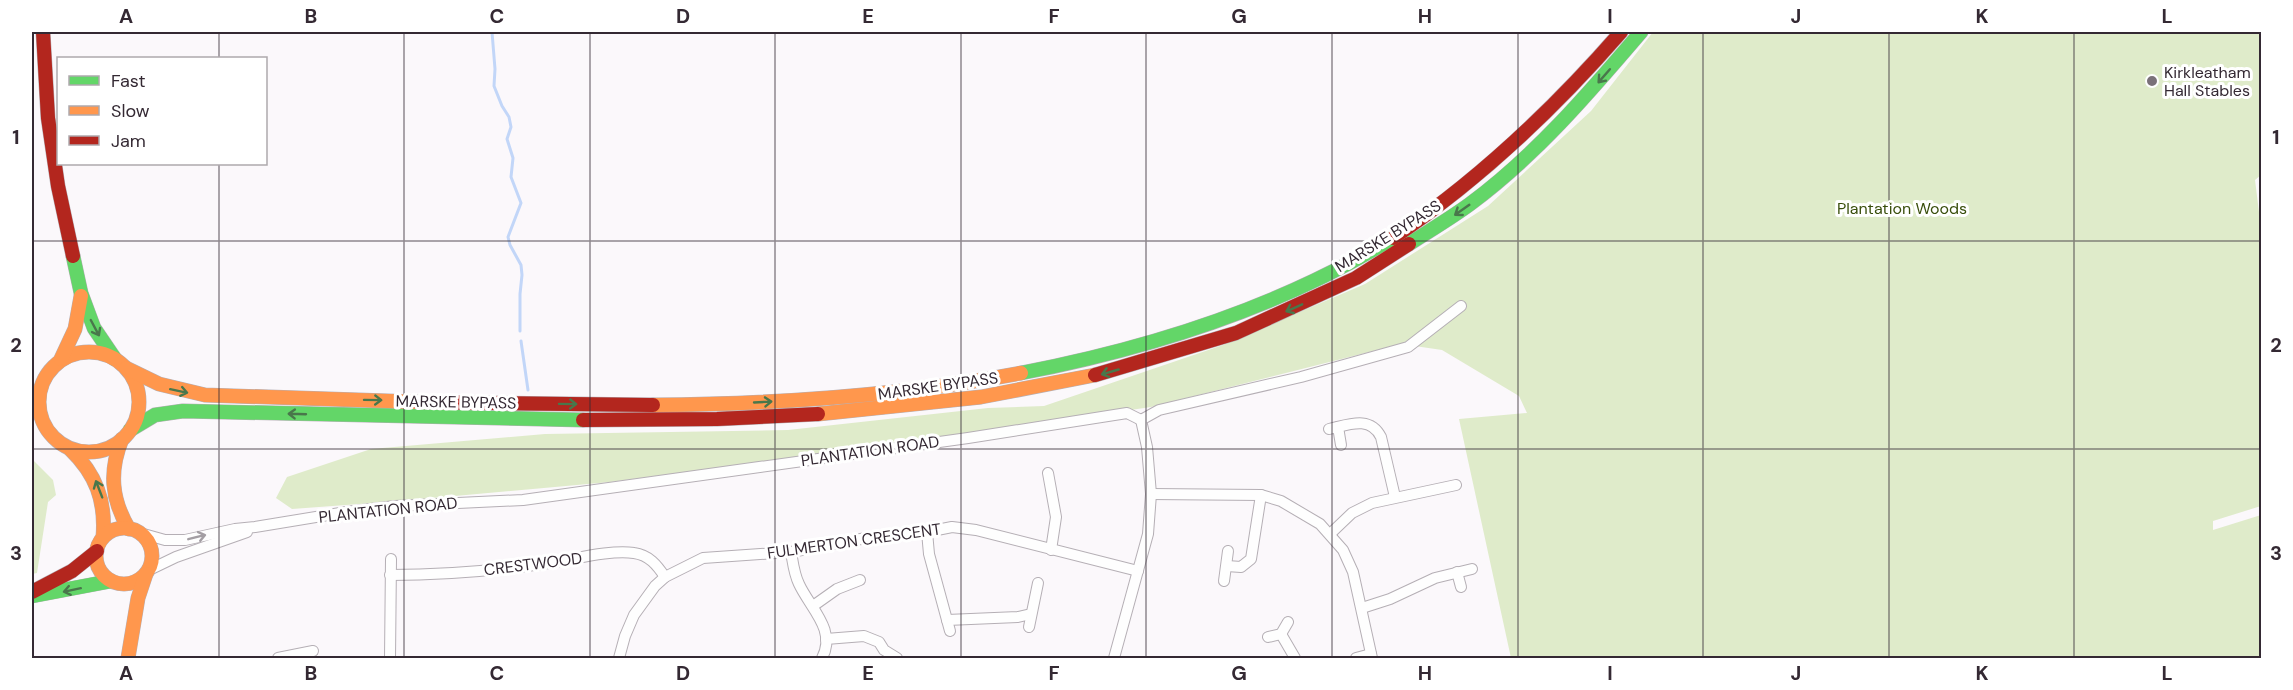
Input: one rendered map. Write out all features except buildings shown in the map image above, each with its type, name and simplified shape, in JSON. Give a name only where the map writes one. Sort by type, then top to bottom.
[{"type":"main road","points":[[43,32],[48,118],[58,186],[81,293],[94,328],[134,380],[138,395],[138,410],[115,456],[112,484],[116,503],[135,531],[151,547],[152,558],[140,589],[128,658]]},
{"type":"main road","name":"MARSKE BYPASS","points":[[121,364],[149,382],[170,389],[218,396],[638,405],[733,403],[893,394],[1036,372],[1094,360],[1158,342],[1243,312],[1315,280],[1363,255],[1413,224],[1496,161],[1537,124],[1588,71],[1620,32]]},
{"type":"main road","name":"MARSKE BYPASS","points":[[126,435],[155,415],[183,411],[560,421],[728,420],[797,417],[878,411],[970,400],[1099,376],[1156,360],[1260,322],[1310,301],[1381,264],[1469,205],[1538,146],[1600,81],[1641,32]]},
{"type":"main road","points":[[52,437],[39,410],[40,389],[49,371],[61,359],[75,329],[81,293]]},
{"type":"main road","points":[[61,359],[81,352],[99,353],[121,364]]},
{"type":"main road","points":[[32,376],[49,371]]},
{"type":"main road","points":[[32,424],[70,448],[84,452],[110,447],[126,435]]},
{"type":"main road","points":[[70,448],[91,471],[99,489],[105,518],[104,537]]},
{"type":"main road","points":[[32,594],[72,571],[97,551],[104,537],[111,531],[135,531]]},
{"type":"main road","points":[[97,551],[99,568],[130,599],[134,625]]},
{"type":"main road","points":[[32,594],[132,583],[148,572]]},
{"type":"street","points":[[1114,658],[1148,534],[1151,494],[1147,447],[1141,420],[1159,410],[1291,380],[1408,347],[1461,306]]},
{"type":"street","name":"PLANTATION ROAD","points":[[135,531],[165,540],[185,540],[235,529],[345,512],[395,506],[523,500],[968,438],[1127,413],[1141,420]]},
{"type":"street","points":[[1341,445],[1333,428],[1357,423],[1368,424],[1377,429],[1395,496]]},
{"type":"street","points":[[1048,473],[1056,517],[1051,550]]},
{"type":"street","points":[[1330,534],[1353,513],[1372,503],[1395,496],[1451,486],[1444,475]]},
{"type":"street","points":[[1051,487],[1064,485]]},
{"type":"street","points":[[1151,494],[1261,495],[1281,501],[1320,524],[1343,550],[1353,572],[1371,656],[1356,658]]},
{"type":"street","points":[[1227,566],[1241,567],[1251,559],[1261,495]]},
{"type":"street","name":"PLANTATION ROAD","points":[[148,572],[176,557],[243,534],[255,527]]},
{"type":"street","name":"FULMERTON CRESCENT","points":[[619,658],[634,615],[656,586],[665,577],[703,558],[791,552],[877,536],[927,532],[952,527],[976,530],[1138,571]]},
{"type":"street","points":[[927,532],[929,554],[949,625],[1031,614]]},
{"type":"street","points":[[1224,581],[1228,551]]},
{"type":"street","name":"CRESTWOOD","points":[[390,575],[461,573],[543,564],[617,552],[633,552],[654,562],[665,577]]},
{"type":"street","points":[[791,552],[798,584],[821,619],[826,639],[822,658]]},
{"type":"street","points":[[390,658],[391,559]]},
{"type":"street","points":[[1362,608],[1390,599],[1435,578],[1472,569]]},
{"type":"street","points":[[1457,573],[1461,587]]},
{"type":"street","points":[[813,606],[845,578],[860,580]]},
{"type":"street","points":[[1029,627],[1038,583]]},
{"type":"street","points":[[1268,637],[1281,634],[1288,622]]},
{"type":"street","points":[[1281,634],[1295,658]]},
{"type":"street","points":[[826,639],[864,636],[879,642],[884,650],[897,658]]},
{"type":"street","points":[[278,658],[314,651]]},
{"type":"green space","name":"Plantation Woods","points":[[1653,32],[2261,32],[2262,174],[2255,180],[2262,236],[2261,506],[2213,521],[2213,530],[2261,515],[2261,658],[1511,658],[1459,419],[1527,413],[1519,396],[1442,350],[1401,344],[1151,407],[905,443],[610,482],[400,501],[292,509],[276,498],[287,477],[371,449],[545,434],[788,430],[988,408],[1044,406],[1223,345],[1365,284],[1488,206],[1591,111]]},
{"type":"green space","points":[[32,459],[53,480],[56,495],[48,502],[37,573],[32,574]]},
{"type":"waterway","points":[[492,32],[494,86],[509,117],[511,127],[507,139],[513,158],[511,177],[521,203],[508,237],[521,265],[520,331]]},
{"type":"waterway","points":[[521,341],[528,390]]},
{"type":"traffic: fast","points":[[1409,244],[1470,204],[1539,145],[1641,32]]},
{"type":"traffic: fast","points":[[1021,373],[1118,351],[1213,322],[1305,285],[1393,238]]},
{"type":"traffic: fast","points":[[73,256],[81,293],[94,328],[115,359]]},
{"type":"traffic: fast","points":[[130,430],[155,415],[183,411],[583,420]]},
{"type":"traffic: fast","points":[[32,596],[111,581]]},
{"type":"traffic: slow","points":[[61,359],[75,329],[81,296]]},
{"type":"traffic: slow","points":[[89,352],[117,360],[131,374],[139,402],[131,430],[117,444],[89,452],[61,444],[47,430],[39,402],[47,374],[61,360],[89,352]]},
{"type":"traffic: slow","points":[[126,368],[159,384],[205,395],[418,402]]},
{"type":"traffic: slow","points":[[653,405],[745,403],[838,397],[930,388],[1021,373]]},
{"type":"traffic: slow","points":[[818,414],[981,397],[1095,375]]},
{"type":"traffic: slow","points":[[122,439],[115,462],[114,485],[118,507],[129,529]]},
{"type":"traffic: slow","points":[[70,449],[93,478],[101,500],[103,537]]},
{"type":"traffic: slow","points":[[124,528],[135,530],[144,536],[150,545],[152,556],[150,567],[144,576],[135,582],[124,584],[113,582],[104,576],[98,567],[96,556],[98,545],[104,536],[113,530],[124,528]]},
{"type":"traffic: slow","points":[[128,658],[138,598],[146,574]]},
{"type":"traffic: jam","points":[[43,32],[48,118],[58,186],[73,256]]},
{"type":"traffic: jam","points":[[1393,238],[1425,216],[1514,142],[1569,89],[1621,32]]},
{"type":"traffic: jam","points":[[1095,375],[1236,333],[1356,278],[1409,244]]},
{"type":"traffic: jam","points":[[418,402],[653,405]]},
{"type":"traffic: jam","points":[[583,420],[717,419],[818,414]]},
{"type":"traffic: jam","points":[[32,592],[72,571],[97,551]]},
{"type":"place","name":"Kirkleatham Hall Stables","points":[[2152,81]]}]
